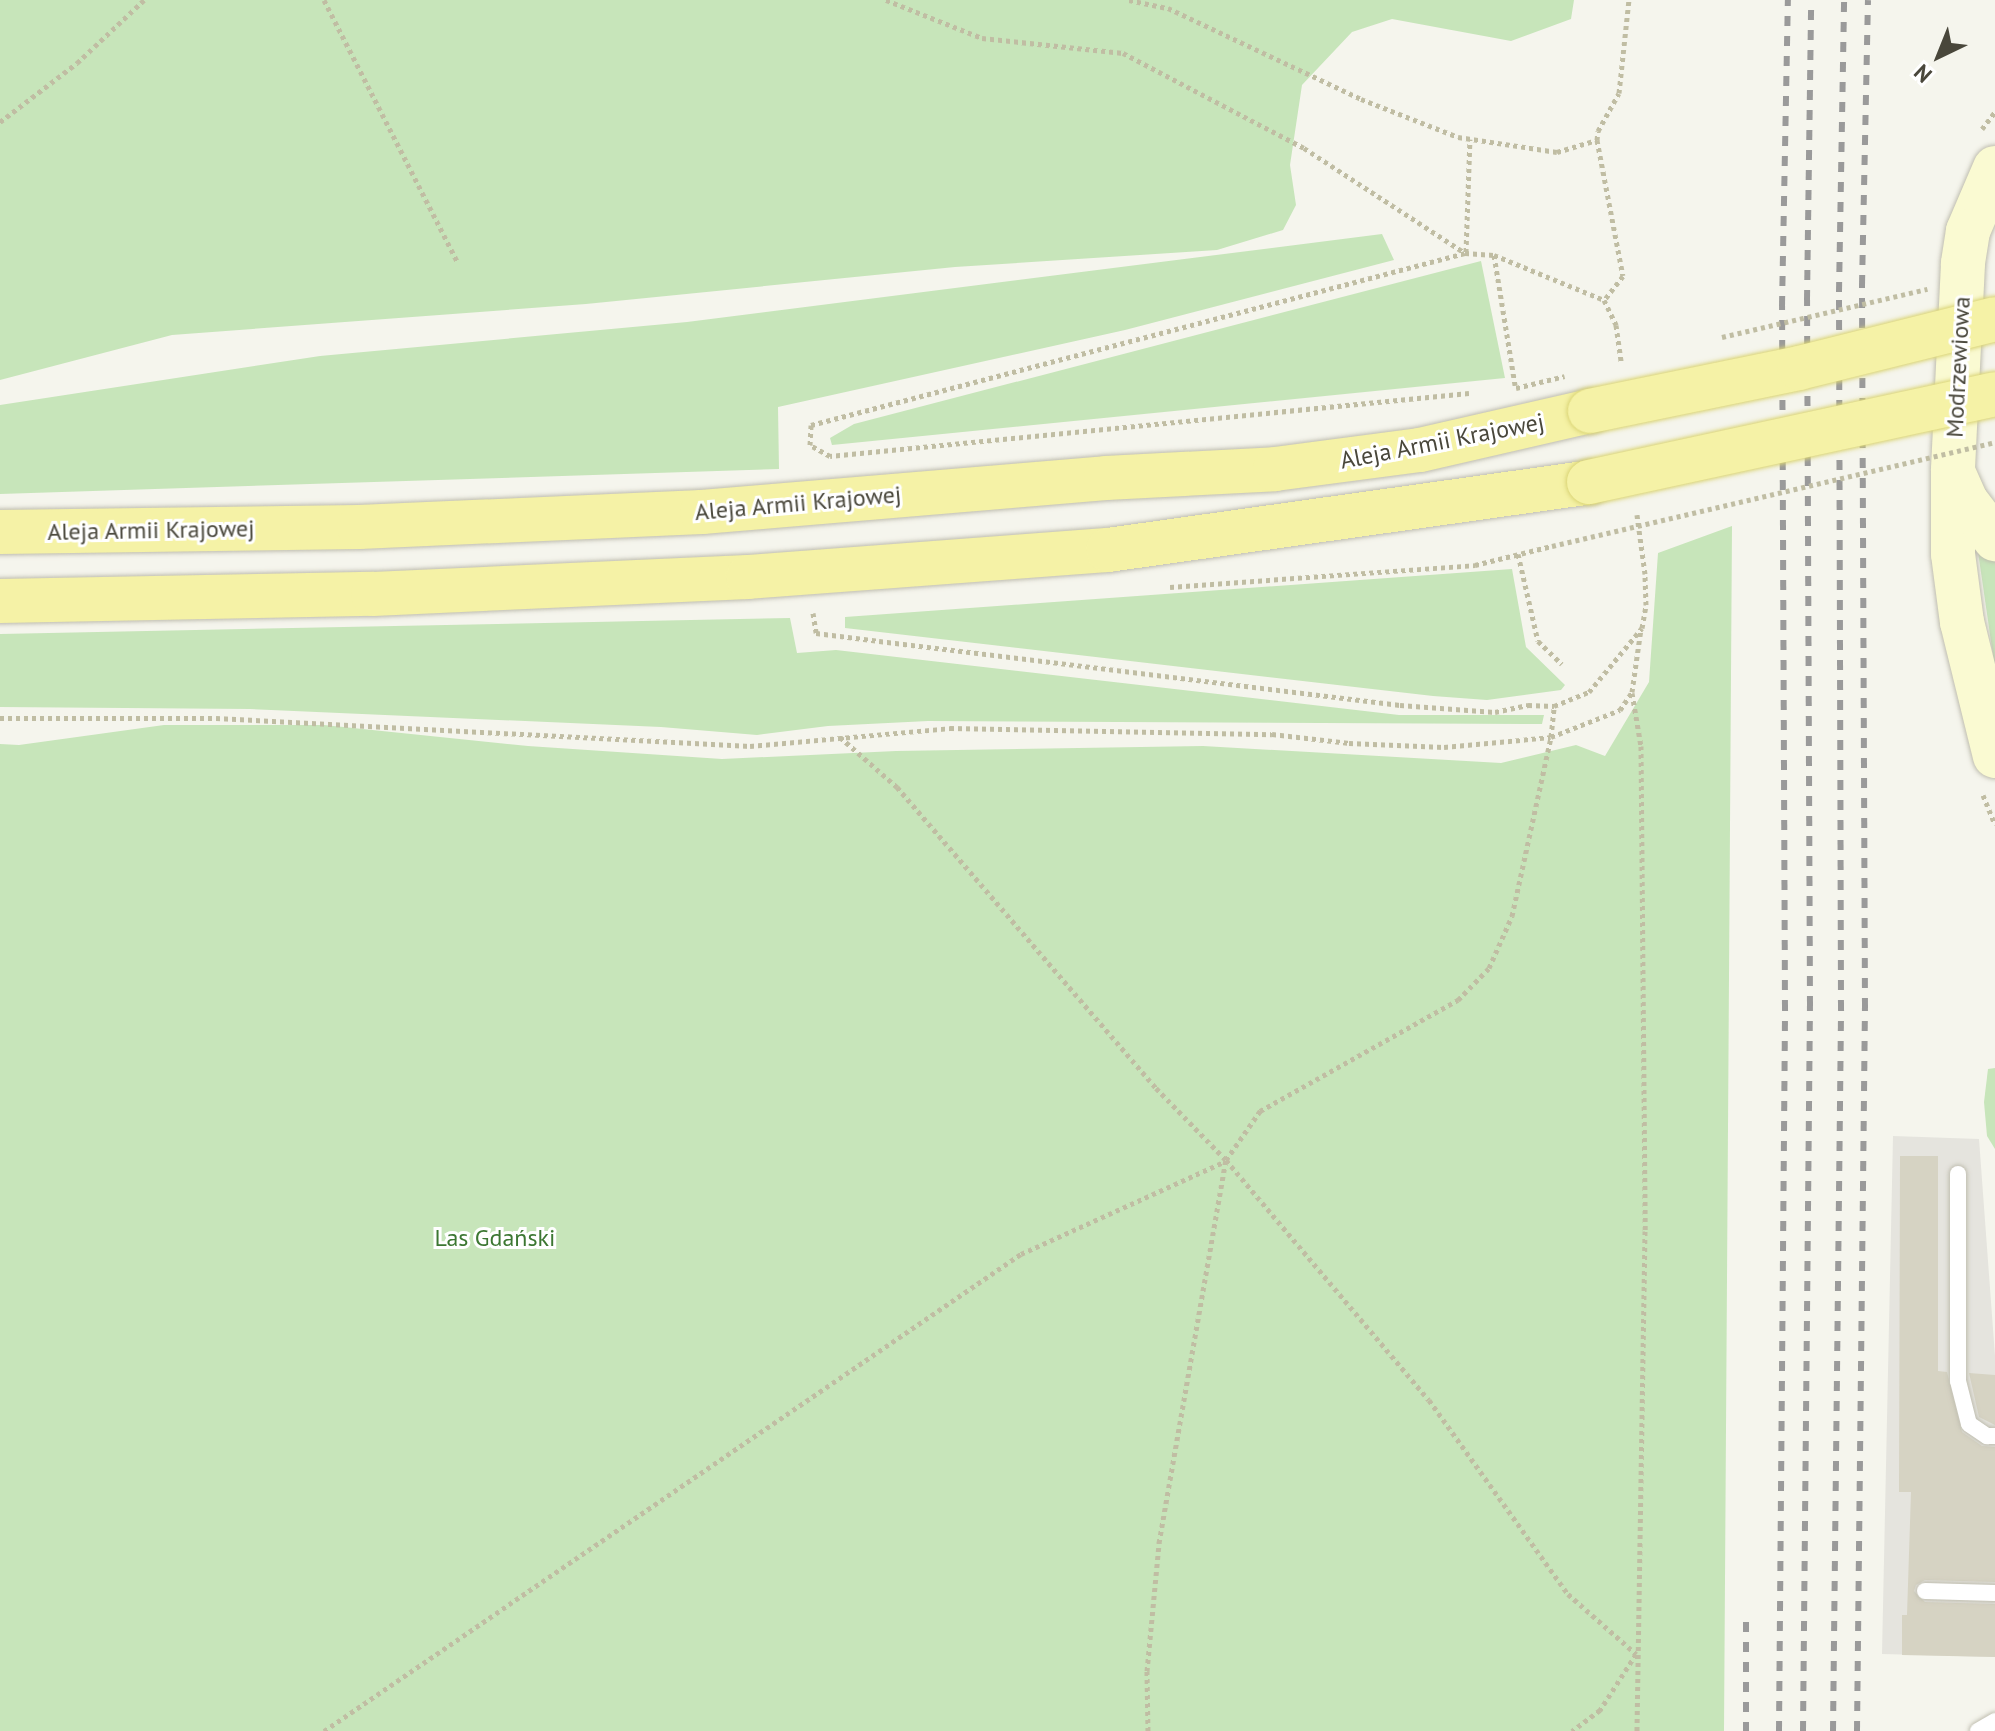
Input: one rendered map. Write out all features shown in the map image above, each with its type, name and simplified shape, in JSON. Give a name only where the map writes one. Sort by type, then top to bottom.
[{"type":"main road","name":"Aleja Armii Krajowej","points":[[0,532],[359,527],[687,512],[1106,478],[1275,469],[1420,450],[1582,392],[1799,368],[1995,319]]},
{"type":"main road","points":[[0,601],[373,594],[842,570],[1120,549],[1589,482],[1995,394]]},
{"type":"street","name":"Modrzewiowa","points":[[1995,168],[1952,275],[1953,554],[1962,622],[1995,756]]},
{"type":"street","name":"Modrzewiowa","points":[[1953,471],[1966,501],[1995,539]]},
{"type":"lane","points":[[1958,1174],[1958,1381],[1969,1424],[1987,1436],[1995,1436]]},
{"type":"lane","points":[[1925,1591],[1995,1593]]},
{"type":"lane","points":[[1978,1731],[1995,1721]]},
{"type":"path","points":[[0,122],[77,63],[144,0]]},
{"type":"path","points":[[324,0],[457,261]]},
{"type":"path","points":[[886,0],[982,38],[1123,53],[1304,148],[1465,253]]},
{"type":"path","points":[[1129,0],[1168,8],[1361,99],[1470,139],[1557,152],[1597,140]]},
{"type":"path","points":[[1604,300],[1623,276],[1597,140],[1598,131],[1619,93],[1629,0]]},
{"type":"path","points":[[1465,253],[1470,139]]},
{"type":"path","points":[[1484,391],[830,456],[810,445],[811,425],[1465,253],[1494,255],[1604,300],[1611,311],[1619,341]]},
{"type":"path","points":[[1494,255],[1516,388]]},
{"type":"path","points":[[1708,341],[1952,275]]},
{"type":"path","points":[[1619,363],[1634,359]]},
{"type":"path","points":[[1500,390],[1582,392]]},
{"type":"path","points":[[1552,546],[1995,442]]},
{"type":"path","points":[[1637,1731],[1645,1231],[1641,746],[1632,692],[1646,605],[1641,552]]},
{"type":"path","points":[[1518,554],[1538,641],[1562,664]]},
{"type":"path","points":[[813,613],[816,633],[1400,705],[1495,712],[1528,705],[1554,706],[1589,692],[1642,628]]},
{"type":"path","points":[[0,718],[216,718],[750,746],[839,736],[885,737],[950,728],[1241,733],[1444,747],[1551,737],[1620,710],[1632,692]]},
{"type":"path","points":[[1148,1731],[1147,1671],[1159,1543],[1226,1160],[1260,1111],[1458,1000],[1489,968],[1512,916],[1551,737],[1554,706]]},
{"type":"path","points":[[839,736],[897,787],[1156,1088],[1226,1160],[1429,1400],[1568,1594],[1636,1654]]},
{"type":"path","points":[[324,1731],[1021,1254],[1226,1160]]},
{"type":"path","points":[[1572,1731],[1600,1710],[1636,1654]]},
{"type":"shaded area","points":[[1893,1136],[1979,1139],[1995,1356],[1995,1657],[1882,1654]]},
{"type":"green space","points":[[0,0],[1574,0],[1571,19],[1511,41],[1392,19],[1352,32],[1302,85],[1290,165],[1296,205],[1283,230],[1217,250],[955,267],[586,304],[172,335],[0,380]]},
{"type":"green space","points":[[1382,234],[1394,260],[1125,330],[778,407],[779,469],[0,494],[0,405],[320,356],[687,322]]},
{"type":"green space","points":[[1481,261],[1505,378],[832,445],[830,438],[854,424]]},
{"type":"green space","name":"Las Gdański","points":[[1732,526],[1724,1731],[0,1731],[0,744],[19,745],[164,725],[324,725],[528,746],[722,759],[896,751],[1203,746],[1501,763],[1576,745],[1605,756],[1649,682],[1658,553]]},
{"type":"green space","points":[[1977,545],[1995,562],[1995,669]]},
{"type":"green space","points":[[1512,569],[1526,647],[1565,685],[1561,690],[1487,700],[1433,696],[845,628],[845,617]]},
{"type":"green space","points":[[790,618],[797,653],[836,650],[1399,715],[1544,715],[1542,724],[928,721],[828,726],[757,735],[661,727],[250,709],[0,707],[0,634]]},
{"type":"green space","points":[[1995,1068],[1995,1149],[1987,1136],[1984,1102],[1988,1069]]},
{"type":"building","points":[[1900,1156],[1938,1156],[1938,1371],[1947,1372],[1962,1432],[1982,1446],[1995,1447],[1995,1582],[1925,1580],[1916,1585],[1914,1591],[1925,1602],[1995,1604],[1995,1657],[1902,1655],[1902,1615],[1907,1615],[1911,1492],[1899,1492]]},
{"type":"building","points":[[1969,1373],[1995,1375],[1995,1425],[1979,1417]]},
{"type":"railway","points":[[1779,1731],[1785,1010],[1782,306],[1788,0]]},
{"type":"railway","points":[[1803,1731],[1810,1006],[1807,300],[1811,0]]},
{"type":"railway","points":[[1833,1731],[1841,1010],[1839,292],[1844,0]]},
{"type":"railway","points":[[1857,1731],[1865,1008],[1862,285],[1868,0]]},
{"type":"railway","points":[[1746,1622],[1746,1731]]}]
